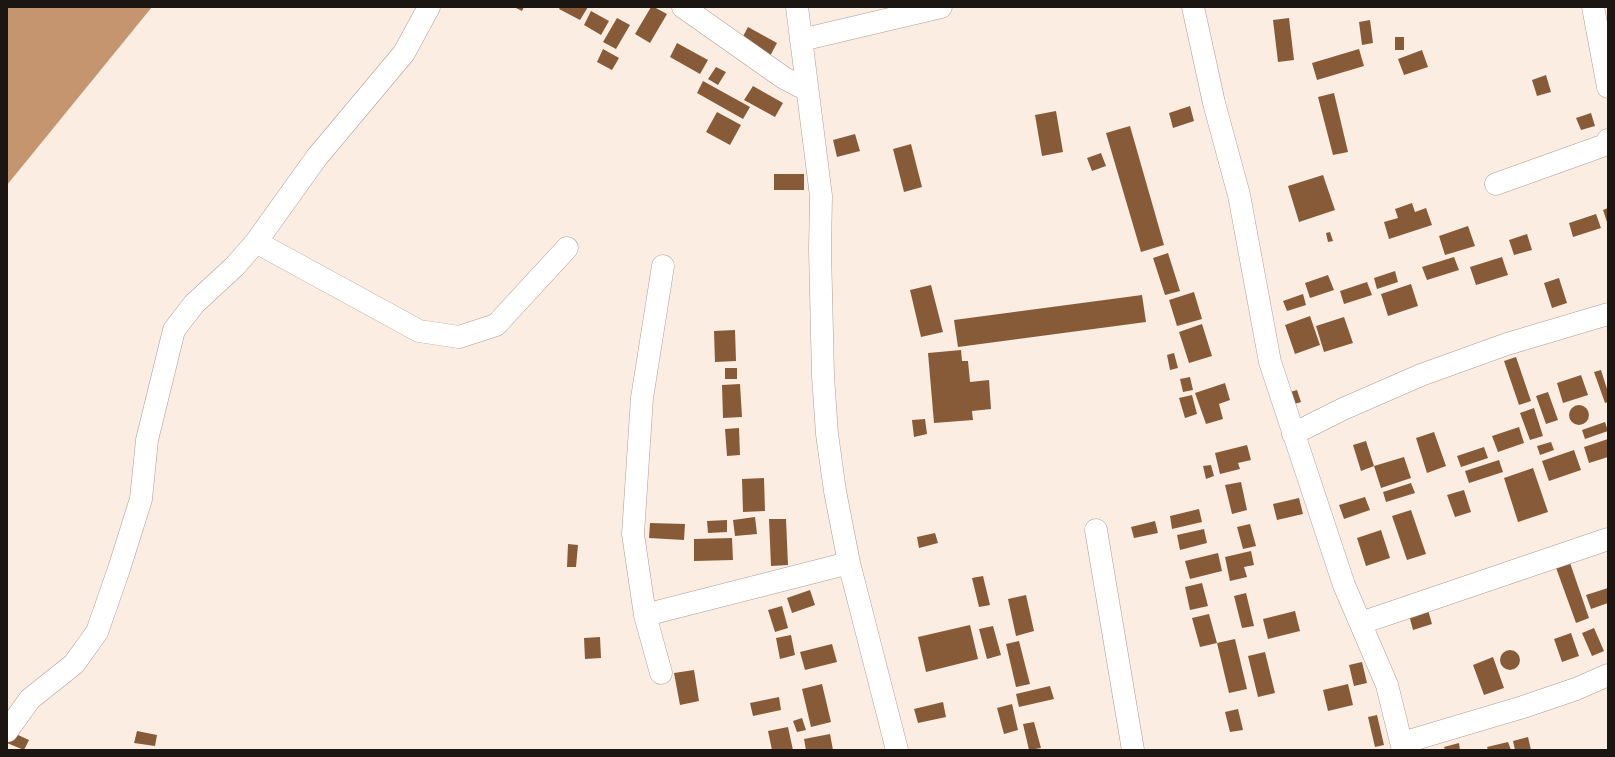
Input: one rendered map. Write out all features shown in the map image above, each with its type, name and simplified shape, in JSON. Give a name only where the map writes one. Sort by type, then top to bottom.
[{"type":"street","points":[[7,730],[30,699],[74,664],[96,632],[119,568],[141,499],[147,440],[174,330],[194,304],[235,266],[256,242],[317,157],[404,53],[430,7]]},
{"type":"street","points":[[683,7],[784,78],[807,90]]},
{"type":"street","points":[[797,7],[821,196],[820,250],[823,376],[827,434],[849,563],[897,750]]},
{"type":"street","points":[[801,40],[942,7]]},
{"type":"street","points":[[1193,7],[1214,103],[1239,195],[1270,362],[1344,585],[1387,685],[1403,746],[1576,689],[1608,674]]},
{"type":"street","points":[[1593,7],[1608,87]]},
{"type":"street","points":[[1496,184],[1605,145],[1608,140]]},
{"type":"street","points":[[256,242],[419,331],[459,337],[496,325],[567,248]]},
{"type":"street","points":[[661,673],[645,615],[633,534],[642,398],[663,266]]},
{"type":"street","points":[[1293,434],[1343,409],[1421,375],[1507,344],[1608,314]]},
{"type":"street","points":[[1096,530],[1133,750]]},
{"type":"street","points":[[1361,623],[1608,539]]},
{"type":"street","points":[[645,615],[849,563]]},
{"type":"shaded area","points":[[7,7],[152,7],[7,185]]},
{"type":"building","points":[[514,7],[524,7],[522,11]]},
{"type":"building","points":[[560,7],[588,7],[580,20],[559,9]]},
{"type":"building","points":[[651,7],[654,7],[667,14],[650,43],[635,34]]},
{"type":"building","points":[[591,11],[609,21],[601,35],[584,25]]},
{"type":"building","points":[[617,18],[630,25],[616,49],[603,42]]},
{"type":"building","points":[[1289,18],[1294,60],[1278,62],[1273,20]]},
{"type":"building","points":[[1370,20],[1373,43],[1362,45],[1359,22]]},
{"type":"building","points":[[748,27],[777,43],[769,58],[740,42]]},
{"type":"building","points":[[1395,37],[1404,37],[1404,50],[1395,50]]},
{"type":"building","points":[[677,43],[708,60],[700,74],[670,57]]},
{"type":"building","points":[[603,49],[619,58],[612,70],[597,62]]},
{"type":"building","points":[[1359,49],[1364,66],[1317,80],[1312,63]]},
{"type":"building","points":[[1422,50],[1428,67],[1404,75],[1398,59]]},
{"type":"building","points":[[716,67],[726,72],[718,85],[708,79]]},
{"type":"building","points":[[1546,75],[1551,92],[1537,96],[1532,80]]},
{"type":"building","points":[[703,81],[750,107],[743,119],[697,93]]},
{"type":"building","points":[[753,86],[783,103],[775,117],[744,100]]},
{"type":"building","points":[[1334,93],[1348,152],[1333,155],[1318,97]]},
{"type":"building","points":[[1190,106],[1194,121],[1173,128],[1169,113]]},
{"type":"building","points":[[1056,111],[1063,152],[1042,156],[1035,115]]},
{"type":"building","points":[[717,112],[741,125],[730,145],[706,132]]},
{"type":"building","points":[[1591,113],[1595,126],[1581,130],[1576,118]]},
{"type":"building","points":[[1130,126],[1164,245],[1141,252],[1106,133]]},
{"type":"building","points":[[855,134],[860,151],[837,157],[833,140]]},
{"type":"building","points":[[911,144],[922,187],[904,192],[893,149]]},
{"type":"building","points":[[1101,153],[1106,166],[1092,171],[1087,158]]},
{"type":"building","points":[[774,174],[804,174],[804,190],[774,190]]},
{"type":"building","points":[[1323,175],[1335,210],[1299,222],[1288,186]]},
{"type":"building","points":[[1412,203],[1415,212],[1426,208],[1432,225],[1389,239],[1384,222],[1398,218],[1395,209]]},
{"type":"building","points":[[1608,208],[1608,225],[1603,210]]},
{"type":"building","points":[[1596,214],[1601,228],[1573,237],[1569,223]]},
{"type":"building","points":[[1468,226],[1475,246],[1445,255],[1439,236]]},
{"type":"building","points":[[1330,232],[1333,241],[1328,242],[1326,233]]},
{"type":"building","points":[[1527,234],[1532,250],[1514,255],[1509,240]]},
{"type":"building","points":[[1168,253],[1180,291],[1165,295],[1153,258]]},
{"type":"building","points":[[1454,257],[1459,270],[1427,280],[1422,267]]},
{"type":"building","points":[[1502,257],[1508,275],[1476,285],[1470,267]]},
{"type":"building","points":[[1395,271],[1398,282],[1377,289],[1374,278]]},
{"type":"building","points":[[1328,275],[1334,290],[1310,298],[1305,283]]},
{"type":"building","points":[[1559,278],[1567,303],[1552,308],[1544,283]]},
{"type":"building","points":[[1367,282],[1372,295],[1344,304],[1340,291]]},
{"type":"building","points":[[1411,284],[1418,306],[1388,316],[1381,294]]},
{"type":"building","points":[[931,285],[943,332],[921,337],[910,290]]},
{"type":"building","points":[[1194,292],[1202,319],[1177,326],[1169,300]]},
{"type":"building","points":[[1303,294],[1306,305],[1287,311],[1283,301]]},
{"type":"building","points":[[1142,295],[1146,322],[958,347],[954,320]]},
{"type":"building","points":[[1310,316],[1320,345],[1295,354],[1285,325]]},
{"type":"building","points":[[1344,317],[1353,343],[1324,352],[1316,326]]},
{"type":"building","points":[[1202,324],[1212,356],[1189,363],[1179,332]]},
{"type":"building","points":[[735,330],[736,361],[715,362],[714,331]]},
{"type":"building","points":[[961,350],[962,361],[968,361],[970,382],[989,380],[991,409],[972,411],[973,420],[934,423],[928,353]]},
{"type":"building","points":[[1174,353],[1178,368],[1170,370],[1167,355]]},
{"type":"building","points":[[1516,357],[1531,401],[1519,405],[1504,361]]},
{"type":"building","points":[[725,368],[737,368],[737,379],[725,379]]},
{"type":"building","points":[[1601,370],[1608,392],[1608,402],[1605,403],[1594,372]]},
{"type":"building","points":[[1581,375],[1588,395],[1563,403],[1557,383]]},
{"type":"building","points":[[1190,377],[1193,390],[1183,392],[1180,379]]},
{"type":"building","points":[[1225,383],[1230,400],[1219,404],[1223,419],[1206,424],[1195,393]]},
{"type":"building","points":[[740,384],[742,417],[723,418],[722,385]]},
{"type":"building","points":[[1297,390],[1301,402],[1291,405],[1287,393]]},
{"type":"building","points":[[1548,392],[1558,420],[1546,424],[1536,396]]},
{"type":"building","points":[[1192,395],[1197,414],[1185,418],[1179,398]]},
{"type":"building","points":[[1579,405],[1586,408],[1589,415],[1586,422],[1579,425],[1572,422],[1569,415],[1572,408]]},
{"type":"building","points":[[1534,408],[1543,436],[1530,440],[1520,413]]},
{"type":"building","points":[[925,419],[927,434],[914,437],[912,420]]},
{"type":"building","points":[[1605,422],[1608,431],[1585,439],[1582,430]]},
{"type":"building","points":[[1519,427],[1524,443],[1498,452],[1492,436]]},
{"type":"building","points":[[739,428],[740,455],[727,456],[725,429]]},
{"type":"building","points":[[1434,432],[1446,466],[1427,473],[1416,438]]},
{"type":"building","points":[[1608,439],[1608,457],[1589,463],[1584,447]]},
{"type":"building","points":[[1366,441],[1374,466],[1361,471],[1353,445]]},
{"type":"building","points":[[1551,442],[1554,450],[1540,455],[1537,446]]},
{"type":"building","points":[[1247,445],[1251,460],[1238,463],[1240,469],[1220,474],[1215,453]]},
{"type":"building","points":[[1484,447],[1488,458],[1461,467],[1457,456]]},
{"type":"building","points":[[1574,450],[1581,470],[1549,481],[1542,461]]},
{"type":"building","points":[[1404,457],[1411,478],[1381,488],[1374,466]]},
{"type":"building","points":[[1499,460],[1503,472],[1469,483],[1465,471]]},
{"type":"building","points":[[1211,465],[1214,476],[1206,479],[1203,466]]},
{"type":"building","points":[[1533,468],[1548,512],[1518,522],[1504,478]]},
{"type":"building","points":[[764,478],[765,511],[743,512],[742,479]]},
{"type":"building","points":[[1241,482],[1247,510],[1232,514],[1225,485]]},
{"type":"building","points":[[1411,483],[1415,493],[1386,502],[1383,492]]},
{"type":"building","points":[[1464,490],[1471,512],[1455,517],[1447,495]]},
{"type":"building","points":[[1365,497],[1370,510],[1344,519],[1339,505]]},
{"type":"building","points":[[1299,498],[1303,514],[1277,520],[1273,504]]},
{"type":"building","points":[[1199,509],[1202,522],[1172,529],[1170,516]]},
{"type":"building","points":[[1411,510],[1426,554],[1407,560],[1392,516]]},
{"type":"building","points":[[755,517],[757,534],[735,536],[733,520]]},
{"type":"building","points":[[769,519],[786,519],[788,565],[771,566]]},
{"type":"building","points":[[727,520],[727,532],[708,533],[707,521]]},
{"type":"building","points":[[1155,521],[1158,533],[1134,538],[1131,527]]},
{"type":"building","points":[[650,523],[685,524],[684,540],[649,538]]},
{"type":"building","points":[[1250,524],[1256,546],[1243,549],[1237,527]]},
{"type":"building","points":[[1204,529],[1207,543],[1180,550],[1177,535]]},
{"type":"building","points":[[1381,530],[1390,558],[1366,566],[1357,538]]},
{"type":"building","points":[[935,533],[938,543],[919,548],[917,537]]},
{"type":"building","points":[[732,538],[733,560],[694,561],[694,539]]},
{"type":"building","points":[[568,544],[578,545],[576,567],[567,567]]},
{"type":"building","points":[[1251,551],[1254,565],[1244,567],[1247,577],[1230,581],[1225,557]]},
{"type":"building","points":[[1218,553],[1222,571],[1190,579],[1185,561]]},
{"type":"building","points":[[1569,560],[1589,618],[1576,623],[1555,565]]},
{"type":"building","points":[[983,576],[990,605],[979,607],[972,578]]},
{"type":"building","points":[[1202,583],[1208,606],[1190,610],[1185,587]]},
{"type":"building","points":[[1608,588],[1608,603],[1591,609],[1586,595]]},
{"type":"building","points":[[810,590],[815,605],[792,613],[787,598]]},
{"type":"building","points":[[1246,593],[1254,626],[1242,628],[1234,596]]},
{"type":"building","points":[[1026,595],[1034,631],[1016,636],[1008,599]]},
{"type":"building","points":[[782,606],[788,628],[775,632],[768,610]]},
{"type":"building","points":[[1428,610],[1432,624],[1413,630],[1409,615]]},
{"type":"building","points":[[1295,611],[1300,631],[1268,639],[1263,619]]},
{"type":"building","points":[[1209,614],[1217,643],[1200,647],[1192,618]]},
{"type":"building","points":[[970,625],[978,659],[926,672],[918,637]]},
{"type":"building","points":[[993,626],[1001,655],[987,659],[979,629]]},
{"type":"building","points":[[1594,628],[1604,651],[1592,656],[1582,633]]},
{"type":"building","points":[[1571,633],[1579,656],[1562,662],[1554,639]]},
{"type":"building","points":[[791,635],[795,655],[780,659],[776,638]]},
{"type":"building","points":[[600,637],[601,658],[585,659],[584,638]]},
{"type":"building","points":[[1235,639],[1247,689],[1229,693],[1217,643]]},
{"type":"building","points":[[1019,641],[1030,684],[1016,687],[1006,644]]},
{"type":"building","points":[[832,644],[837,662],[805,670],[800,652]]},
{"type":"building","points":[[1510,650],[1517,653],[1520,660],[1517,667],[1510,670],[1503,667],[1500,660],[1503,653]]},
{"type":"building","points":[[1265,652],[1275,693],[1258,697],[1248,656]]},
{"type":"building","points":[[1493,657],[1504,688],[1484,695],[1473,665]]},
{"type":"building","points":[[1362,662],[1367,683],[1354,686],[1349,665]]},
{"type":"building","points":[[694,670],[699,701],[680,705],[674,673]]},
{"type":"building","points":[[822,684],[831,722],[811,727],[802,689]]},
{"type":"building","points":[[1348,684],[1353,705],[1328,711],[1323,690]]},
{"type":"building","points":[[1050,686],[1054,699],[1019,707],[1016,694]]},
{"type":"building","points":[[779,697],[781,710],[753,716],[750,703]]},
{"type":"building","points":[[943,702],[946,717],[918,723],[914,709]]},
{"type":"building","points":[[1012,704],[1018,730],[1004,734],[997,708]]},
{"type":"building","points":[[1238,709],[1243,730],[1230,732],[1225,712]]},
{"type":"building","points":[[1377,715],[1384,745],[1375,747],[1368,717]]},
{"type":"building","points":[[802,718],[806,730],[797,732],[793,721]]},
{"type":"building","points":[[1034,722],[1041,748],[1029,750],[1023,724]]},
{"type":"building","points":[[788,727],[793,750],[772,750],[768,731]]},
{"type":"building","points":[[7,730],[29,740],[24,750],[7,743]]},
{"type":"building","points":[[137,731],[157,735],[155,746],[134,743]]},
{"type":"building","points":[[830,734],[833,750],[806,750],[804,739]]},
{"type":"building","points":[[1528,737],[1531,750],[1515,750],[1513,741]]},
{"type":"building","points":[[1508,742],[1511,750],[1488,750],[1487,747]]},
{"type":"building","points":[[1459,743],[1460,750],[1445,750],[1444,747]]}]
